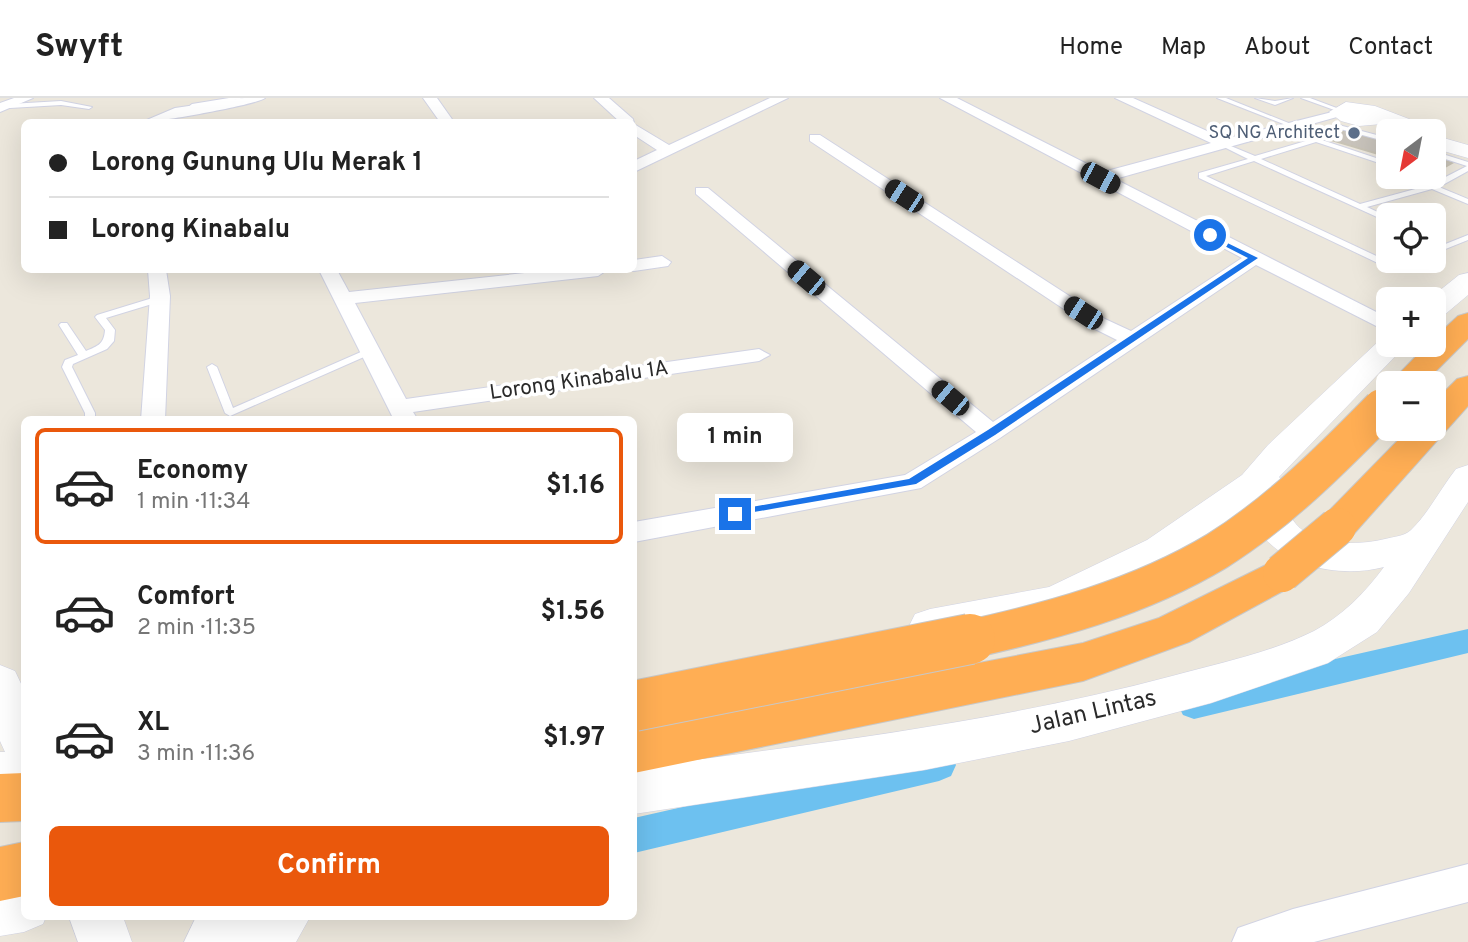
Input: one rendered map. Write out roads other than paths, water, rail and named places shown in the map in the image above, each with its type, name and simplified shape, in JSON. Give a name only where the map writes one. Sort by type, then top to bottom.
[{"type":"highway","points":[[1418,371],[1468,322]]},
{"type":"highway","points":[[1446,410],[1468,386]]},
{"type":"highway","points":[[637,705],[1002,633],[1066,616],[1150,585],[1213,552],[1300,490],[1376,414]]},
{"type":"highway","points":[[637,750],[1060,667],[1174,630],[1282,573],[1337,527],[1418,441]]},
{"type":"highway","points":[[0,798],[21,797]]},
{"type":"highway","points":[[0,874],[21,870]]},
{"type":"main road","points":[[1355,113],[1376,121]]},
{"type":"main road","points":[[1355,113],[1378,119]]},
{"type":"main road","points":[[1446,138],[1468,145]]},
{"type":"main road","points":[[1446,145],[1468,152]]},
{"type":"main road","points":[[1446,299],[1468,281]]},
{"type":"main road","points":[[637,682],[1056,601],[1160,550],[1254,484],[1280,453],[1379,357]]},
{"type":"main road","points":[[1280,453],[1265,499],[1267,514],[1280,532],[1293,542],[1312,551],[1344,559],[1423,543]]},
{"type":"main road","name":"Jalan Lintas","points":[[637,791],[906,753],[1066,721],[1175,694],[1319,647],[1344,635],[1370,614],[1468,477]]},
{"type":"main road","points":[[0,684],[21,736]]},
{"type":"main road","points":[[637,816],[766,791],[906,753]]},
{"type":"main road","points":[[0,774],[21,773]]},
{"type":"main road","points":[[0,909],[21,906]]},
{"type":"main road","points":[[97,920],[106,942]]},
{"type":"main road","points":[[211,942],[226,920]]},
{"type":"main road","points":[[258,942],[280,920]]},
{"type":"street","points":[[5,107],[26,98]]},
{"type":"street","points":[[156,119],[189,109],[258,98]]},
{"type":"street","points":[[430,98],[445,119]]},
{"type":"street","points":[[601,98],[625,119]]},
{"type":"street","points":[[947,98],[1376,320]]},
{"type":"street","points":[[1122,98],[1224,145]]},
{"type":"street","points":[[637,166],[777,99]]},
{"type":"street","points":[[1100,178],[1293,126],[1355,113]]},
{"type":"street","points":[[637,131],[648,141],[669,150]]},
{"type":"street","points":[[815,138],[1098,323],[1132,340]]},
{"type":"street","points":[[702,191],[992,433]]},
{"type":"street","points":[[637,531],[912,482],[992,433],[1254,258]]},
{"type":"street","points":[[637,265],[662,262]]},
{"type":"street","points":[[153,416],[159,299],[157,273]]},
{"type":"street","points":[[330,273],[402,413]]},
{"type":"street","points":[[343,299],[571,273]]},
{"type":"street","name":"Lorong Kinabalu 1A","points":[[402,413],[759,355]]},
{"type":"street","points":[[1252,942],[1298,935],[1468,883]]},
{"type":"lane","points":[[189,109],[194,105],[242,98]]},
{"type":"lane","points":[[1220,98],[1293,126]]},
{"type":"lane","points":[[1258,98],[1275,103],[1290,98]]},
{"type":"lane","points":[[1304,98],[1355,113],[1376,130]]},
{"type":"lane","points":[[5,107],[61,103],[89,107]]},
{"type":"lane","points":[[1355,113],[1312,136],[1316,140],[1376,160]]},
{"type":"lane","points":[[1316,140],[1202,175],[1203,178],[1376,258]]},
{"type":"lane","points":[[1224,145],[1376,214]]},
{"type":"lane","points":[[1446,158],[1468,166]]},
{"type":"lane","points":[[1446,180],[1468,166]]},
{"type":"lane","points":[[1360,207],[1426,189]]},
{"type":"lane","points":[[1438,189],[1468,202]]},
{"type":"lane","points":[[1446,247],[1468,237]]},
{"type":"lane","points":[[90,416],[66,367],[83,355],[104,347],[109,341],[110,330],[100,317],[159,299]]},
{"type":"lane","points":[[64,324],[83,355]]},
{"type":"lane","points":[[212,367],[230,413],[370,351]]},
{"type":"waterway","points":[[1194,705],[1468,641]]},
{"type":"waterway","points":[[637,835],[939,765]]},
{"type":"place","name":"SQ NG Architect","points":[[1354,133]]}]
